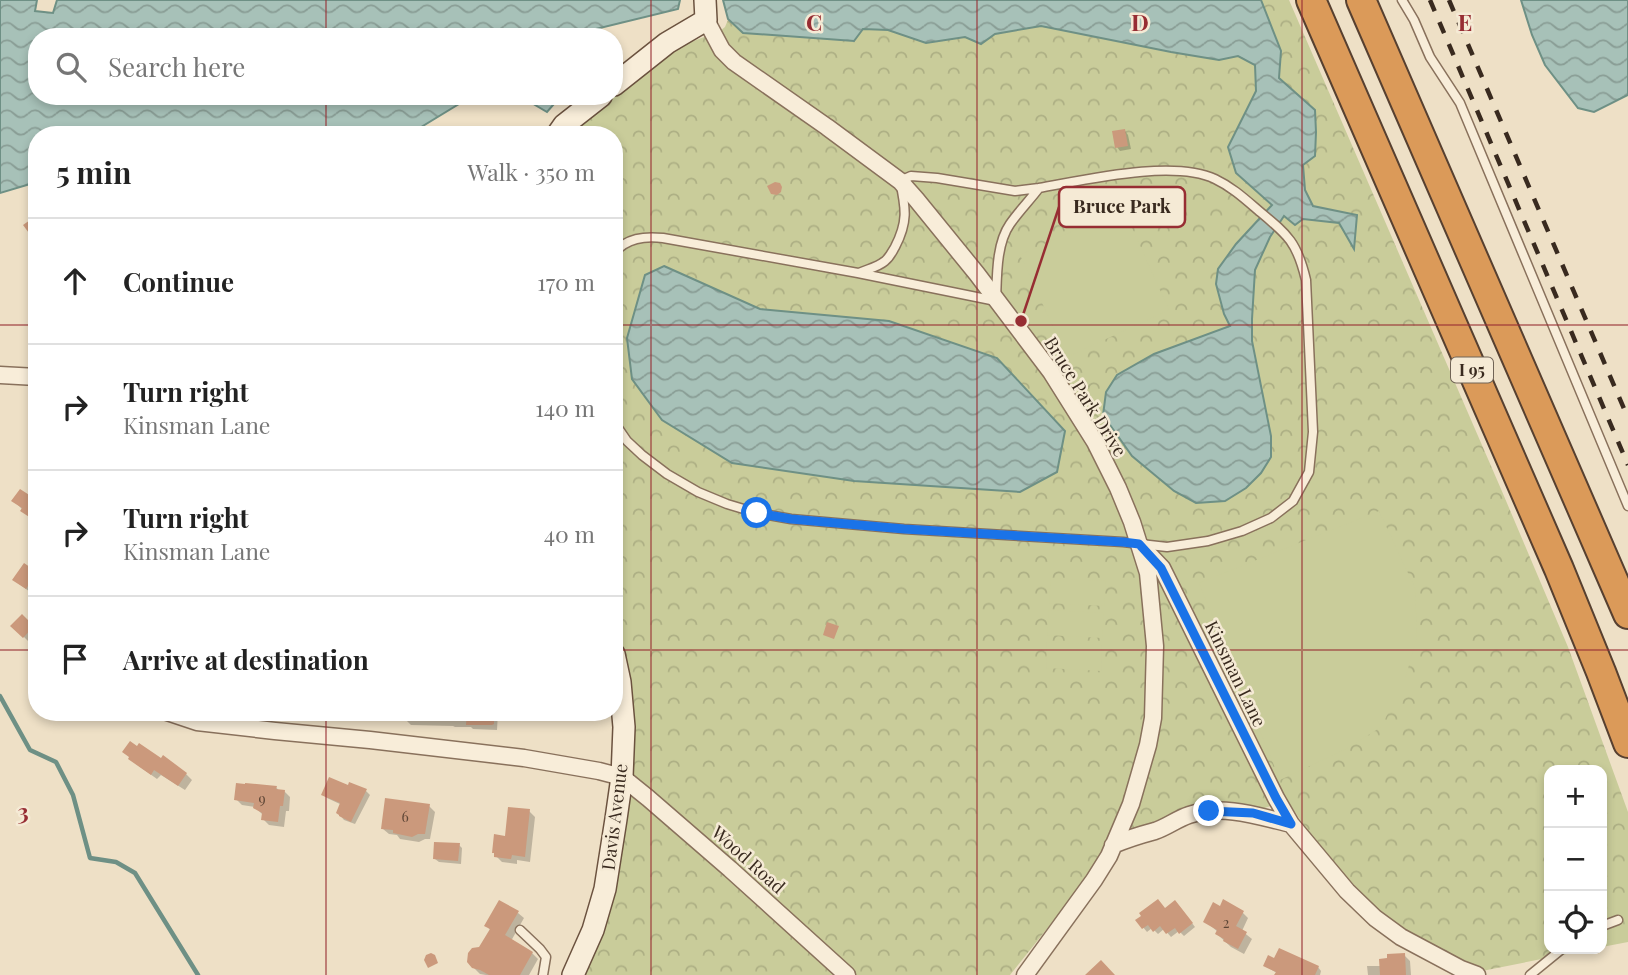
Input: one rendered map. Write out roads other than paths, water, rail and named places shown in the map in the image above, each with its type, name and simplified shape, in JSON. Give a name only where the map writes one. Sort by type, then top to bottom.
[{"type":"highway","name":"I 95","points":[[1311,0],[1559,569],[1628,743]]},
{"type":"highway","name":"I 95","points":[[1360,0],[1628,614]]},
{"type":"main road","points":[[623,79],[706,8]]},
{"type":"main road","points":[[564,126],[590,105]]},
{"type":"main road","name":"Davis Avenue","points":[[573,975],[593,930],[605,889],[622,776],[623,716]]},
{"type":"street","name":"Bruce Park Drive","points":[[706,8],[722,50],[734,62],[900,181],[968,263],[1051,372],[1095,442],[1123,499],[1139,544],[1148,573],[1156,659],[1153,718],[1142,768],[1131,804],[1109,856],[1025,975]]},
{"type":"street","points":[[0,374],[28,376]]},
{"type":"street","name":"Kinsman Lane","points":[[1139,544],[1161,568],[1291,824],[1348,891],[1375,918],[1401,937],[1477,975]]},
{"type":"street","points":[[194,721],[524,758],[622,776]]},
{"type":"street","name":"Wood Road","points":[[622,776],[847,975]]},
{"type":"street","points":[[1113,845],[1128,838],[1157,831],[1189,815],[1209,811],[1253,813],[1291,824]]},
{"type":"lane","points":[[1402,0],[1430,57],[1460,103],[1628,506]]},
{"type":"lane","points":[[623,435],[642,456],[667,474],[698,492],[757,513],[791,519],[904,529],[1172,546],[1208,541],[1242,531],[1271,518],[1293,501],[1309,472],[1313,432],[1306,280],[1301,260],[1285,232],[1232,189],[1215,179],[1202,174],[1167,170],[1016,191],[911,176],[900,181],[905,205],[904,228],[888,259],[858,273]]},
{"type":"lane","points":[[623,245],[634,239],[649,237],[858,273],[996,301],[1000,248],[1009,226],[1039,188]]},
{"type":"lane","points":[[1607,924],[1618,920]]},
{"type":"lane","points":[[520,930],[546,957],[543,975]]},
{"type":"lane","points":[[1530,975],[1556,954]]},
{"type":"water","points":[[0,0],[37,0],[35,11],[53,13],[57,0],[680,0],[678,9],[600,28],[28,28],[28,105],[457,105],[423,126],[28,126],[28,185],[0,193]]},
{"type":"water","points":[[723,0],[1261,0],[1281,51],[1279,78],[1315,110],[1315,156],[1303,165],[1305,190],[1313,206],[1357,215],[1354,249],[1339,223],[1303,219],[1295,225],[1284,216],[1270,237],[1255,270],[1252,341],[1271,436],[1271,457],[1261,473],[1246,488],[1225,501],[1196,503],[1174,491],[1132,456],[1103,415],[1106,392],[1117,375],[1154,354],[1230,326],[1216,284],[1218,269],[1236,244],[1272,205],[1236,173],[1228,147],[1256,91],[1255,65],[1238,56],[1219,60],[1041,26],[995,34],[981,44],[965,37],[926,43],[888,30],[863,29],[854,41],[743,33],[728,19]]},
{"type":"water","points":[[1521,0],[1628,0],[1628,95],[1594,112],[1578,108],[1545,65]]},
{"type":"water","points":[[535,105],[553,105],[547,112]]},
{"type":"water","points":[[664,266],[760,309],[889,321],[997,358],[1065,431],[1057,472],[1020,492],[854,481],[732,463],[662,420],[632,379],[627,338],[645,275]]},
{"type":"waterway","points":[[0,696],[30,750],[56,762],[73,795],[90,858],[116,862],[135,873],[198,975]]},
{"type":"railway","points":[[1430,0],[1628,465]]},
{"type":"railway","points":[[1449,0],[1628,418]]},
{"type":"place","name":"Bruce Park","points":[[1021,321]]}]
